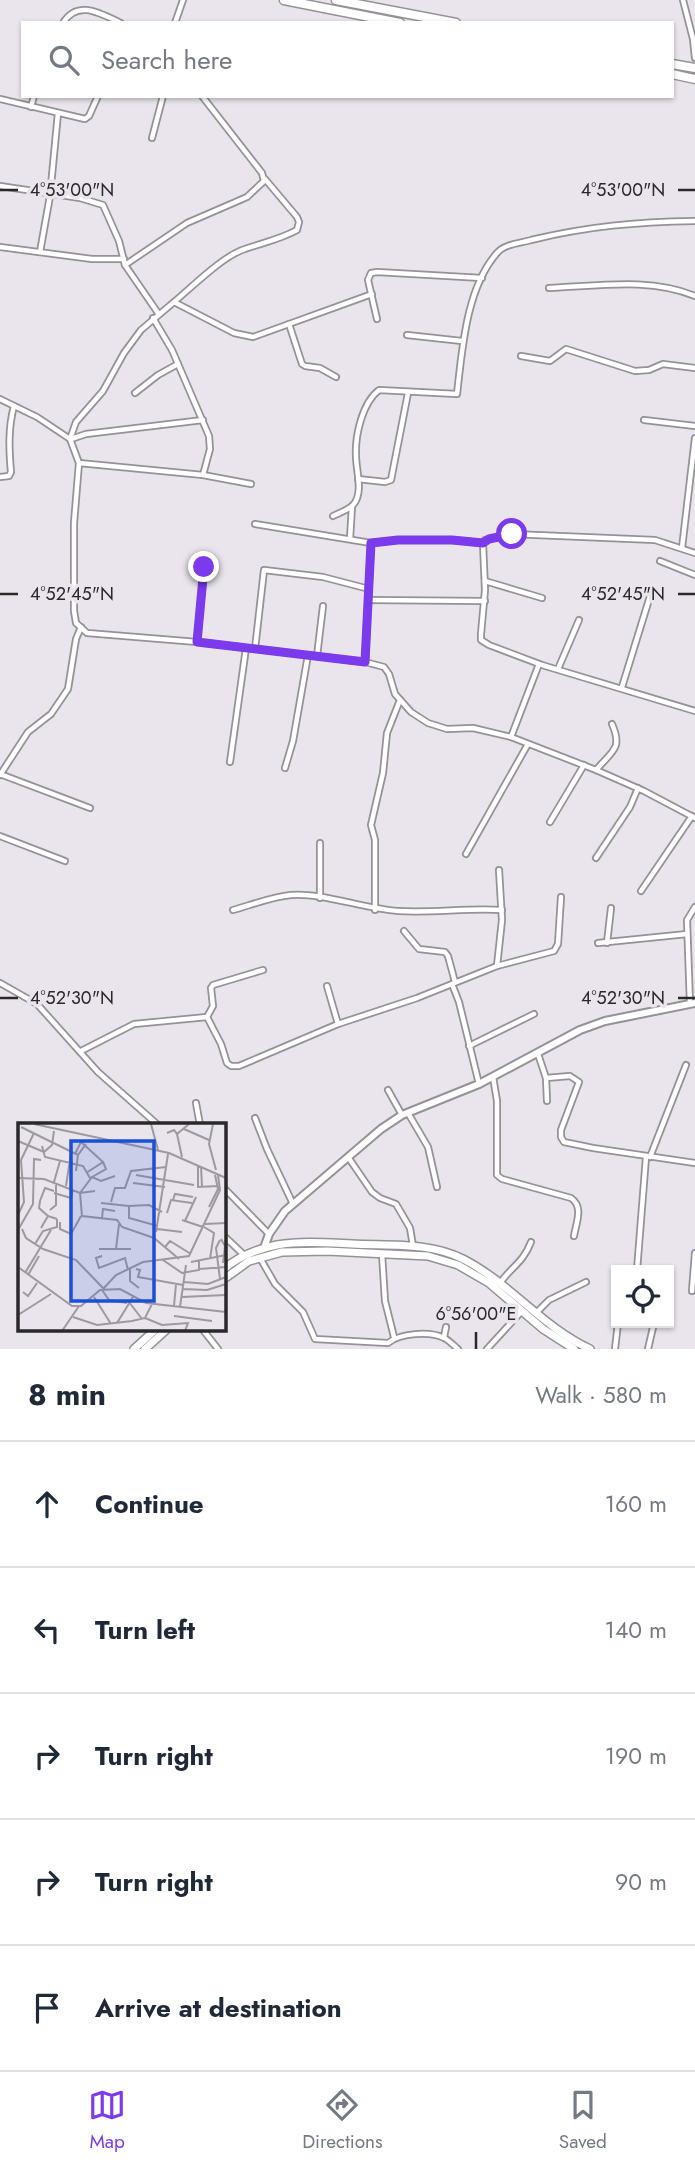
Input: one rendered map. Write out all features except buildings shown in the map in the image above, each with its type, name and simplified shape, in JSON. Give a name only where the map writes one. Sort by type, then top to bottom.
[{"type":"main road","points":[[284,0],[390,21]]},
{"type":"main road","points":[[337,0],[446,21]]},
{"type":"main road","points":[[674,64],[695,68]]},
{"type":"main road","points":[[674,74],[695,79]]},
{"type":"main road","points":[[226,1268],[244,1255],[264,1248],[299,1243],[413,1246],[441,1251],[461,1258],[500,1283],[568,1337],[590,1349]]},
{"type":"main road","points":[[226,1278],[249,1261],[282,1252],[428,1256],[458,1265],[489,1283],[573,1349]]},
{"type":"main road","points":[[134,1349],[153,1332]]},
{"type":"main road","points":[[145,1349],[164,1332]]},
{"type":"street","points":[[176,21],[183,0]]},
{"type":"street","points":[[683,0],[695,58]]},
{"type":"street","points":[[64,21],[68,11],[77,6],[89,8],[117,21]]},
{"type":"street","points":[[31,107],[33,98]]},
{"type":"street","points":[[0,110],[0,99],[85,118],[89,116],[98,98]]},
{"type":"street","points":[[152,138],[162,98]]},
{"type":"street","points":[[70,439],[76,422],[103,391],[124,353],[155,316],[230,256],[297,230],[297,218],[204,98]]},
{"type":"street","points":[[40,252],[50,195],[58,113]]},
{"type":"street","points":[[0,247],[124,262],[187,223],[247,197],[262,185],[265,179]]},
{"type":"street","points":[[0,186],[80,198],[103,205],[119,241],[124,262],[155,316],[203,420],[211,444],[203,475]]},
{"type":"street","points":[[333,516],[352,505],[359,494],[356,454],[358,434],[371,396],[379,390],[457,394],[462,341],[468,317],[482,278],[497,253],[511,245],[596,226],[632,222],[695,221]]},
{"type":"street","points":[[377,319],[368,277],[376,272],[482,278]]},
{"type":"street","points":[[550,288],[655,285],[695,296]]},
{"type":"street","points":[[174,302],[245,337],[253,337],[372,294]]},
{"type":"street","points":[[289,324],[304,366],[320,368],[336,377]]},
{"type":"street","points":[[407,335],[462,341]]},
{"type":"street","points":[[521,356],[550,361],[566,349],[635,371],[649,370],[663,364],[695,368]]},
{"type":"street","points":[[135,393],[178,364]]},
{"type":"street","points":[[358,479],[385,482],[391,480],[408,393]]},
{"type":"street","points":[[0,400],[37,417],[70,439],[79,463],[74,523],[74,611],[76,623],[81,627],[88,632],[317,656],[384,667],[400,700],[411,712],[428,723],[447,729],[473,728],[512,737],[596,769],[693,817],[640,891]]},
{"type":"street","points":[[0,477],[9,476],[11,472],[9,440],[14,406]]},
{"type":"street","points":[[70,439],[86,434],[203,420]]},
{"type":"street","points":[[644,420],[695,426]]},
{"type":"street","points":[[682,548],[695,438]]},
{"type":"street","points":[[79,463],[203,475],[251,484]]},
{"type":"street","points":[[350,539],[352,505]]},
{"type":"street","points":[[255,524],[284,531],[371,543],[452,540],[483,543],[512,534],[655,540],[695,553]]},
{"type":"street","points":[[365,662],[371,543]]},
{"type":"street","points":[[483,543],[485,601],[481,634],[484,643],[539,664],[695,711]]},
{"type":"street","points":[[660,561],[695,575]]},
{"type":"street","points":[[197,642],[204,567]]},
{"type":"street","points":[[255,649],[264,570],[323,577],[369,589]]},
{"type":"street","points":[[485,581],[542,598]]},
{"type":"street","points":[[622,687],[651,593]]},
{"type":"street","points":[[368,600],[485,601]]},
{"type":"street","points":[[317,656],[323,606]]},
{"type":"street","points":[[558,669],[579,620]]},
{"type":"street","points":[[81,627],[76,639],[68,689],[51,714],[28,732],[0,775],[90,808]]},
{"type":"street","points":[[230,762],[246,648]]},
{"type":"street","points":[[285,768],[293,741],[308,655]]},
{"type":"street","points":[[512,737],[539,664]]},
{"type":"street","points":[[375,910],[375,840],[371,825],[383,773],[387,733],[400,700]]},
{"type":"street","points":[[596,769],[617,745],[618,739],[612,724]]},
{"type":"street","points":[[466,854],[528,744]]},
{"type":"street","points":[[551,822],[584,765]]},
{"type":"street","points":[[596,858],[630,807],[638,788]]},
{"type":"street","points":[[0,836],[65,861]]},
{"type":"street","points":[[320,843],[320,898]]},
{"type":"street","points":[[497,967],[502,910],[499,870]]},
{"type":"street","points":[[233,910],[289,895],[320,898],[375,910],[502,910]]},
{"type":"street","points":[[207,1017],[227,1063],[239,1066],[338,1024],[417,998],[497,967],[554,951],[558,944],[561,897]]},
{"type":"street","points":[[264,1248],[269,1234],[285,1211],[381,1129],[405,1114],[479,1084],[580,1030],[605,1021],[693,1003],[687,920],[695,906]]},
{"type":"street","points":[[607,943],[611,908]]},
{"type":"street","points":[[404,931],[419,949],[444,952],[448,956],[479,1084]]},
{"type":"street","points":[[598,943],[687,934]]},
{"type":"street","points":[[207,1017],[213,1006],[213,985],[263,970]]},
{"type":"street","points":[[0,983],[37,1004],[99,1072],[156,1123]]},
{"type":"street","points":[[327,986],[338,1024]]},
{"type":"street","points":[[469,1046],[534,1014]]},
{"type":"street","points":[[81,1051],[134,1024],[207,1017]]},
{"type":"street","points":[[538,1054],[546,1078],[547,1101]]},
{"type":"street","points":[[637,1265],[648,1157],[686,1065]]},
{"type":"street","points":[[546,1078],[570,1076],[579,1083],[561,1130],[564,1142],[695,1163]]},
{"type":"street","points":[[493,1077],[497,1101],[497,1175],[502,1179],[577,1202],[579,1207],[574,1236]]},
{"type":"street","points":[[388,1090],[428,1147],[437,1187]]},
{"type":"street","points":[[196,1103],[200,1123]]},
{"type":"street","points":[[255,1118],[293,1204]]},
{"type":"street","points":[[348,1157],[372,1192],[396,1205],[410,1228],[413,1246]]},
{"type":"street","points":[[226,1190],[269,1234]]},
{"type":"street","points":[[226,1238],[244,1255]]},
{"type":"street","points":[[500,1283],[508,1272],[524,1259],[531,1242]]},
{"type":"street","points":[[382,1253],[385,1301],[394,1337]]},
{"type":"street","points":[[692,1291],[695,1253]]},
{"type":"street","points":[[260,1257],[275,1284],[303,1312],[315,1339],[388,1343],[394,1337],[431,1335],[444,1338],[458,1349]]},
{"type":"street","points":[[536,1313],[545,1303],[586,1282]]},
{"type":"street","points":[[487,1349],[522,1311]]},
{"type":"street","points":[[444,1338],[446,1327]]},
{"type":"street","points":[[615,1349],[617,1328]]},
{"type":"street","points":[[648,1349],[653,1328]]},
{"type":"street","points":[[205,1332],[218,1349]]},
{"type":"street","points":[[388,1343],[391,1349]]},
{"type":"route","points":[[204,567],[197,642],[365,662],[371,543],[452,540],[483,543],[485,540],[512,534]]}]
